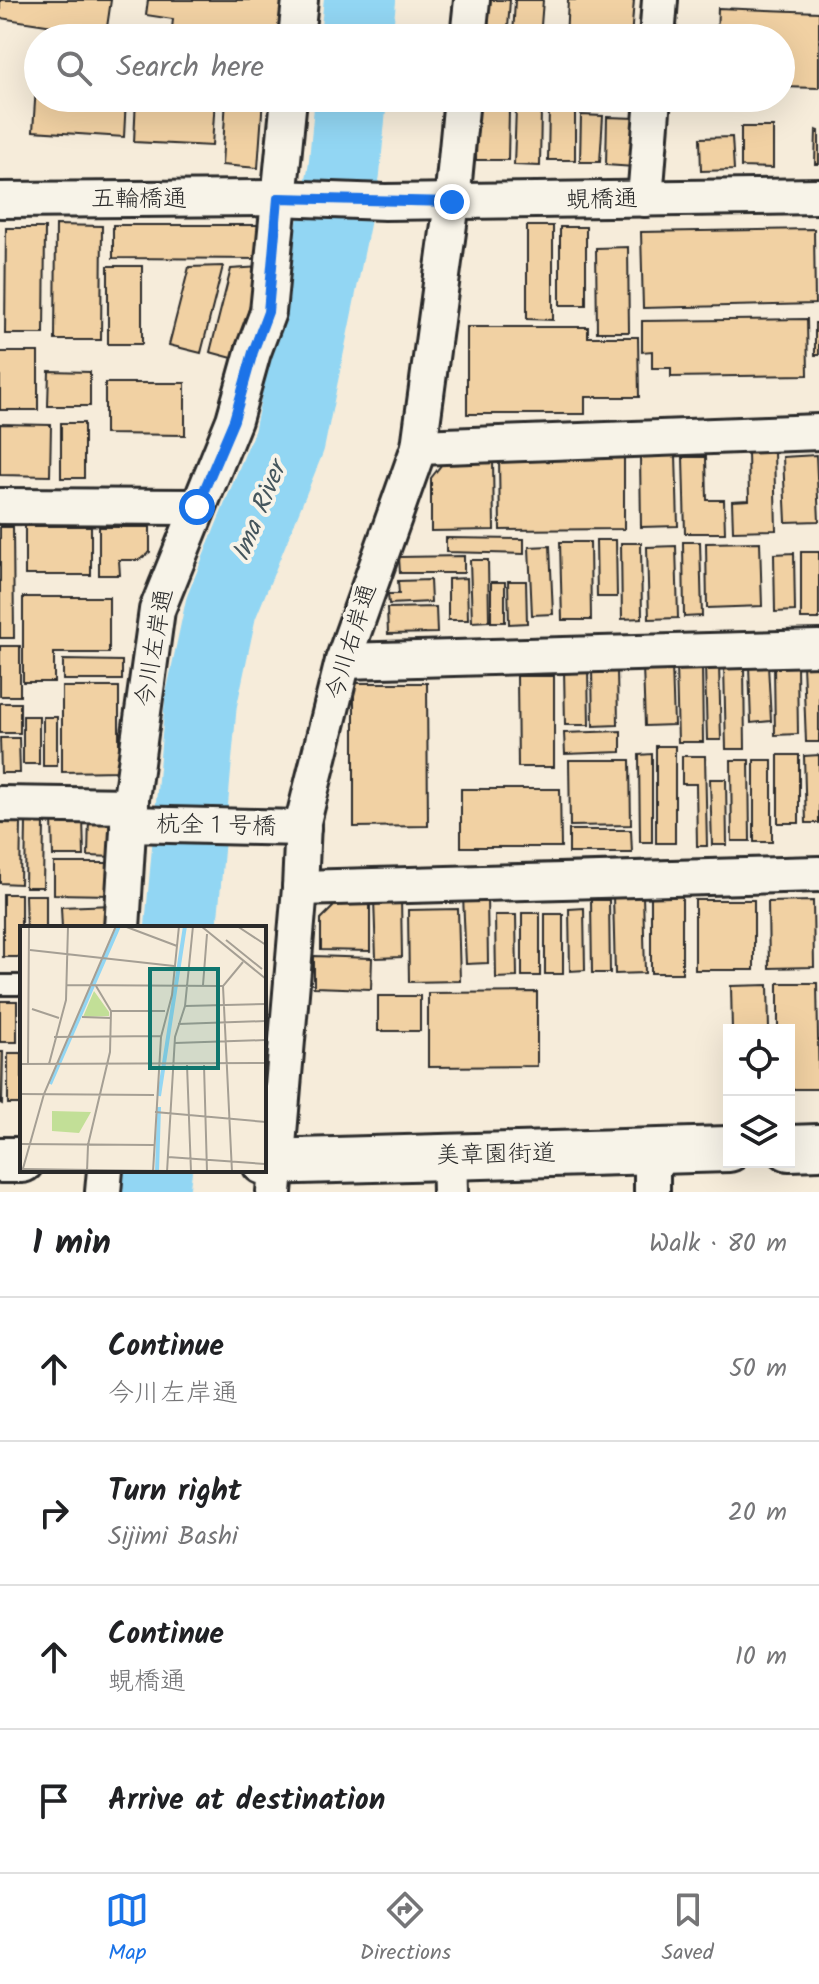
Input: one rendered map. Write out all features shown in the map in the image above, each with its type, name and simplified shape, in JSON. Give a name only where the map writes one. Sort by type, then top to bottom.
[{"type":"street","points":[[297,24],[300,0]]},
{"type":"street","points":[[469,24],[472,0]]},
{"type":"street","points":[[658,24],[660,0]]},
{"type":"street","name":"今川左岸通","points":[[122,926],[130,815],[157,610],[234,420],[268,312],[287,112]]},
{"type":"street","name":"今川右岸通","points":[[272,1172],[303,828],[343,661],[419,447],[452,202],[461,112]]},
{"type":"street","points":[[645,199],[652,112]]},
{"type":"street","name":"蜆橋通","points":[[385,202],[819,196]]},
{"type":"street","name":"五輪橋通","points":[[0,200],[278,198],[385,202]]},
{"type":"street","points":[[419,447],[819,432]]},
{"type":"street","points":[[0,506],[197,507]]},
{"type":"street","points":[[343,661],[819,648]]},
{"type":"street","name":"杭全１号橋","points":[[0,804],[303,828]]},
{"type":"street","points":[[300,888],[819,874]]},
{"type":"street","points":[[795,1148],[819,1147]]},
{"type":"street","name":"美章園街道","points":[[272,1172],[652,1172],[723,1151]]},
{"type":"street","points":[[103,1192],[105,1172]]},
{"type":"building","points":[[0,0],[111,0],[107,24],[40,24],[0,18]]},
{"type":"building","points":[[148,0],[282,0],[279,24],[172,24],[173,19],[146,15]]},
{"type":"building","points":[[490,0],[510,0],[508,24],[488,24]]},
{"type":"building","points":[[515,0],[543,0],[541,24],[514,24]]},
{"type":"building","points":[[568,0],[634,0],[632,24],[567,24]]},
{"type":"building","points":[[718,8],[819,12],[819,88],[795,87],[795,24],[717,24]]},
{"type":"building","points":[[34,112],[125,112],[124,137],[33,131]]},
{"type":"building","points":[[135,112],[214,112],[212,146],[134,142]]},
{"type":"building","points":[[225,112],[262,112],[258,168],[222,165]]},
{"type":"building","points":[[477,112],[509,112],[508,160],[476,160]]},
{"type":"building","points":[[516,112],[541,112],[540,166],[514,165]]},
{"type":"building","points":[[549,112],[575,112],[575,160],[548,160]]},
{"type":"building","points":[[581,115],[603,116],[600,162],[580,162]]},
{"type":"building","points":[[607,117],[636,118],[634,167],[606,165]]},
{"type":"building","points":[[741,127],[773,127],[773,168],[741,167]]},
{"type":"building","points":[[816,130],[819,131],[819,164],[815,164]]},
{"type":"building","points":[[732,137],[734,170],[701,171],[700,138]]},
{"type":"building","points":[[56,225],[102,226],[101,340],[55,340]]},
{"type":"building","points":[[113,225],[262,225],[262,259],[113,258]]},
{"type":"building","points":[[527,226],[553,226],[553,320],[527,319]]},
{"type":"building","points":[[560,227],[586,227],[586,305],[560,305]]},
{"type":"building","points":[[6,228],[45,228],[44,334],[5,334]]},
{"type":"building","points":[[814,229],[815,304],[643,308],[641,232]]},
{"type":"building","points":[[628,247],[629,332],[597,332],[596,248]]},
{"type":"building","points":[[108,266],[142,266],[142,344],[108,344]]},
{"type":"building","points":[[223,266],[201,353],[169,345],[189,267]]},
{"type":"building","points":[[260,267],[236,359],[210,352],[231,269]]},
{"type":"building","points":[[807,319],[808,375],[671,377],[671,368],[652,368],[652,351],[642,352],[642,321]]},
{"type":"building","points":[[815,323],[819,323],[819,355],[815,355]]},
{"type":"building","points":[[467,327],[588,327],[588,337],[638,337],[639,397],[585,397],[585,414],[467,414]]},
{"type":"building","points":[[0,352],[38,352],[38,410],[0,410]]},
{"type":"building","points":[[49,371],[90,372],[90,406],[48,406]]},
{"type":"building","points":[[105,383],[185,383],[185,435],[105,434]]},
{"type":"building","points":[[61,423],[84,423],[84,478],[61,478]]},
{"type":"building","points":[[0,424],[51,425],[50,476],[0,475]]},
{"type":"building","points":[[774,451],[776,530],[733,531],[732,501],[749,500],[748,452]]},
{"type":"building","points":[[676,454],[678,526],[641,527],[640,455]]},
{"type":"building","points":[[816,455],[819,521],[786,522],[783,457]]},
{"type":"building","points":[[624,456],[624,529],[500,530],[499,457]]},
{"type":"building","points":[[683,457],[706,457],[707,500],[724,500],[725,533],[685,533]]},
{"type":"building","points":[[446,459],[493,459],[494,530],[431,531],[431,478]]},
{"type":"building","points":[[25,526],[91,526],[91,575],[25,575]]},
{"type":"building","points":[[0,527],[13,527],[14,638],[0,638]]},
{"type":"building","points":[[99,527],[150,527],[150,552],[139,560],[119,560],[120,575],[99,575]]},
{"type":"building","points":[[446,538],[524,539],[524,554],[446,552]]},
{"type":"building","points":[[596,540],[616,540],[617,597],[597,597]]},
{"type":"building","points":[[560,542],[590,542],[591,620],[562,620]]},
{"type":"building","points":[[683,542],[700,542],[702,616],[684,617]]},
{"type":"building","points":[[760,542],[762,606],[707,608],[706,543]]},
{"type":"building","points":[[621,543],[641,543],[642,618],[622,619]]},
{"type":"building","points":[[550,546],[553,614],[532,615],[529,547]]},
{"type":"building","points":[[676,546],[678,618],[649,619],[647,547]]},
{"type":"building","points":[[801,552],[819,552],[819,619],[801,619]]},
{"type":"building","points":[[794,553],[795,611],[775,612],[774,554]]},
{"type":"building","points":[[464,556],[464,573],[400,573],[399,557]]},
{"type":"building","points":[[470,560],[488,560],[489,621],[472,622]]},
{"type":"building","points":[[467,578],[468,620],[448,620],[448,579]]},
{"type":"building","points":[[430,580],[431,602],[389,604],[388,594],[399,594],[398,581]]},
{"type":"building","points":[[508,581],[526,581],[527,623],[509,624]]},
{"type":"building","points":[[491,582],[505,582],[505,622],[491,622]]},
{"type":"building","points":[[23,597],[109,597],[109,653],[54,653],[54,682],[23,682]]},
{"type":"building","points":[[436,607],[437,633],[388,634],[387,608]]},
{"type":"building","points":[[0,646],[20,646],[20,696],[0,696]]},
{"type":"building","points":[[63,660],[122,661],[122,680],[63,680]]},
{"type":"building","points":[[819,663],[819,742],[806,742],[803,664]]},
{"type":"building","points":[[672,665],[674,725],[645,726],[643,666]]},
{"type":"building","points":[[676,665],[702,665],[703,742],[678,742]]},
{"type":"building","points":[[705,665],[719,665],[721,740],[707,740]]},
{"type":"building","points":[[724,665],[744,665],[745,749],[726,749]]},
{"type":"building","points":[[749,665],[768,665],[771,721],[751,723]]},
{"type":"building","points":[[774,665],[797,665],[798,734],[775,735]]},
{"type":"building","points":[[564,668],[588,668],[589,725],[565,725]]},
{"type":"building","points":[[617,668],[618,725],[593,726],[592,669]]},
{"type":"building","points":[[517,676],[554,676],[554,767],[518,767]]},
{"type":"building","points":[[354,683],[427,683],[428,826],[354,827]]},
{"type":"building","points":[[62,687],[119,687],[119,771],[62,772]]},
{"type":"building","points":[[0,703],[20,703],[20,733],[0,733]]},
{"type":"building","points":[[23,716],[39,716],[39,764],[23,764]]},
{"type":"building","points":[[43,717],[57,717],[57,766],[43,766]]},
{"type":"building","points":[[621,731],[621,752],[565,754],[564,733]]},
{"type":"building","points":[[0,738],[19,738],[20,773],[1,773]]},
{"type":"building","points":[[656,746],[675,746],[675,843],[656,843]]},
{"type":"building","points":[[652,754],[652,842],[640,842],[639,755]]},
{"type":"building","points":[[778,755],[799,755],[799,823],[778,823]]},
{"type":"building","points":[[819,755],[819,823],[806,823],[804,756]]},
{"type":"building","points":[[682,756],[705,756],[707,846],[697,846],[696,784],[682,784]]},
{"type":"building","points":[[569,760],[630,760],[631,825],[570,826]]},
{"type":"building","points":[[731,760],[749,760],[750,841],[732,841]]},
{"type":"building","points":[[754,760],[772,760],[772,842],[754,842]]},
{"type":"building","points":[[710,779],[726,779],[727,845],[712,845]]},
{"type":"building","points":[[461,789],[560,789],[561,847],[461,847]]},
{"type":"building","points":[[89,816],[116,816],[115,857],[88,856]]},
{"type":"building","points":[[83,817],[84,856],[53,856],[52,818]]},
{"type":"building","points":[[0,821],[21,822],[20,884],[0,883]]},
{"type":"building","points":[[26,822],[44,822],[43,887],[25,887]]},
{"type":"building","points":[[569,830],[631,830],[632,853],[569,853]]},
{"type":"building","points":[[54,863],[111,863],[111,895],[54,894]]},
{"type":"building","points":[[3,894],[21,894],[20,957],[3,957]]},
{"type":"building","points":[[643,894],[645,973],[615,974],[613,895]]},
{"type":"building","points":[[25,895],[46,895],[46,926],[26,926]]},
{"type":"building","points":[[487,895],[488,963],[466,964],[463,896]]},
{"type":"building","points":[[651,895],[682,895],[682,973],[651,973]]},
{"type":"building","points":[[401,897],[402,957],[376,958],[374,898]]},
{"type":"building","points":[[341,899],[370,900],[370,951],[321,950],[321,919]]},
{"type":"building","points":[[591,900],[609,900],[610,973],[592,973]]},
{"type":"building","points":[[695,900],[754,900],[754,970],[695,970]]},
{"type":"building","points":[[813,901],[814,967],[769,968],[768,902]]},
{"type":"building","points":[[113,905],[114,926],[62,926],[61,907]]},
{"type":"building","points":[[584,908],[585,970],[570,971],[569,909]]},
{"type":"building","points":[[458,909],[460,981],[409,982],[408,910]]},
{"type":"building","points":[[522,913],[540,913],[540,976],[522,976]]},
{"type":"building","points":[[545,914],[563,914],[563,974],[545,974]]},
{"type":"building","points":[[495,915],[516,915],[517,977],[496,978]]},
{"type":"building","points":[[314,956],[372,958],[371,989],[314,987]]},
{"type":"building","points":[[778,983],[817,983],[819,1089],[795,1089],[795,1024],[778,1024]]},
{"type":"building","points":[[768,985],[769,1024],[732,1024],[731,986]]},
{"type":"building","points":[[537,992],[537,1066],[428,1067],[428,993]]},
{"type":"building","points":[[378,996],[420,996],[420,1031],[378,1031]]},
{"type":"building","points":[[0,1001],[17,1001],[17,1042],[0,1042]]},
{"type":"building","points":[[0,1052],[3,1052],[2,1104],[0,1103]]},
{"type":"building","points":[[8,1053],[20,1053],[20,1104],[8,1104]]},
{"type":"waterway","name":"Ima River","points":[[357,24],[360,0]]},
{"type":"waterway","name":"Ima River","points":[[181,926],[201,702],[221,608],[289,441],[344,172],[350,112]]},
{"type":"waterway","name":"Ima River","points":[[153,1192],[156,1172]]},
{"type":"route","points":[[197,507],[234,420],[268,312],[278,198],[452,202]]}]
